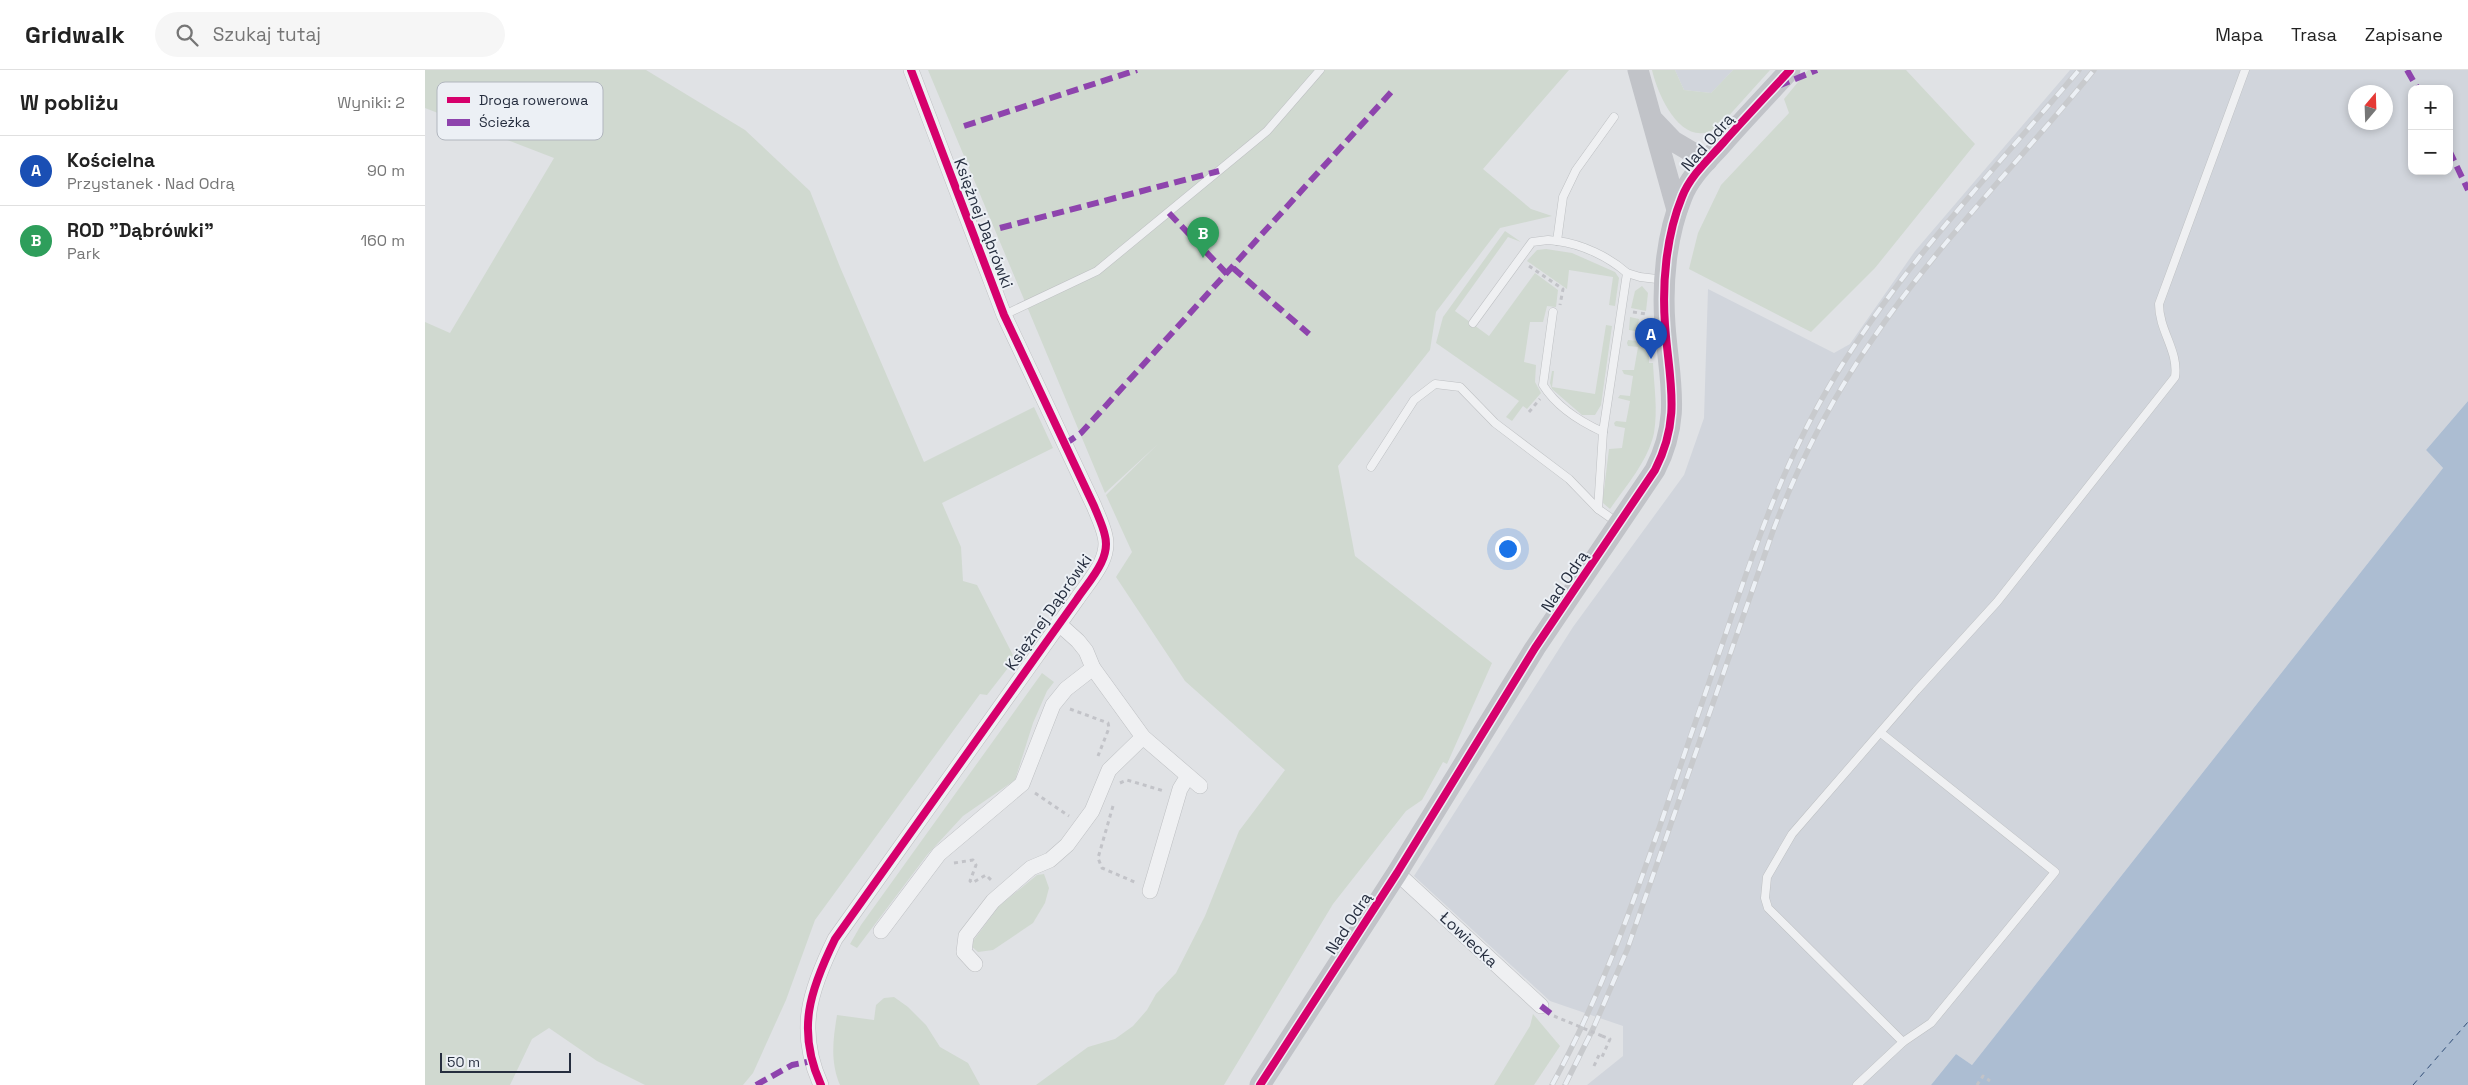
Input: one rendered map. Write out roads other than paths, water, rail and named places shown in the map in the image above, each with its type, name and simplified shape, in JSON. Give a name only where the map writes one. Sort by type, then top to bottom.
[{"type":"street","name":"Księżnej Dąbrówki","points":[[821,1085],[809,1051],[806,1023],[822,966],[835,939],[1101,563],[1106,549],[1106,537],[1094,506],[1005,315],[911,70]]},
{"type":"street","points":[[1638,70],[1677,210]]},
{"type":"street","name":"Nad Odrą","points":[[1260,1085],[1397,872],[1535,648],[1655,470],[1670,430],[1673,408],[1665,325],[1665,280],[1671,231],[1677,210],[1685,191],[1707,161],[1790,70]]},
{"type":"street","points":[[1649,113],[1667,136],[1707,161]]},
{"type":"street","points":[[1058,623],[1078,640],[1093,668],[1143,737],[1200,786]]},
{"type":"street","points":[[881,931],[939,854],[1022,784],[1053,705],[1066,689],[1093,668]]},
{"type":"street","points":[[975,964],[963,952],[966,936],[993,901],[1031,868],[1050,860],[1067,845],[1092,811],[1109,770],[1143,737]]},
{"type":"street","points":[[1150,891],[1180,789],[1188,776]]},
{"type":"street","name":"Łowiecka","points":[[1397,872],[1541,1006]]},
{"type":"lane","points":[[1005,315],[1097,271],[1267,131],[1320,70]]},
{"type":"lane","points":[[1903,1042],[1768,908],[1765,898],[1767,877],[1793,834],[1997,602],[2175,377],[2175,359],[2161,326],[2159,304],[2245,70]]},
{"type":"lane","points":[[1557,241],[1563,197],[1576,170],[1614,117]]},
{"type":"lane","points":[[1473,323],[1532,242],[1548,240],[1575,244],[1617,264],[1627,273],[1640,278],[1665,280]]},
{"type":"lane","points":[[1598,509],[1603,432],[1627,273]]},
{"type":"lane","points":[[1553,312],[1543,385],[1547,392],[1583,423],[1603,432]]},
{"type":"lane","points":[[1371,467],[1414,400],[1435,384],[1460,387],[1495,423],[1569,479],[1598,509],[1620,524]]},
{"type":"lane","points":[[1857,1085],[1903,1042],[1931,1023],[2055,872],[1881,732]]},
{"type":"water","points":[[2468,401],[2468,1085],[1931,1085],[1956,1054],[1972,1065],[2443,468],[2426,450]]},
{"type":"railway","points":[[1552,1085],[1585,1020],[1613,954],[1663,817],[1751,560],[1768,514],[1798,445],[1825,393],[1856,343],[1890,295],[1963,204],[2079,70]]},
{"type":"railway","points":[[1565,1085],[1593,1029],[1627,950],[1774,528],[1817,432],[1842,387],[1870,343],[1922,272],[2094,70]]},
{"type":"place","name":"ROD \"Dąbrówki\"","points":[[1203,258]]},
{"type":"place","name":"Kościelna","points":[[1651,359]]}]
